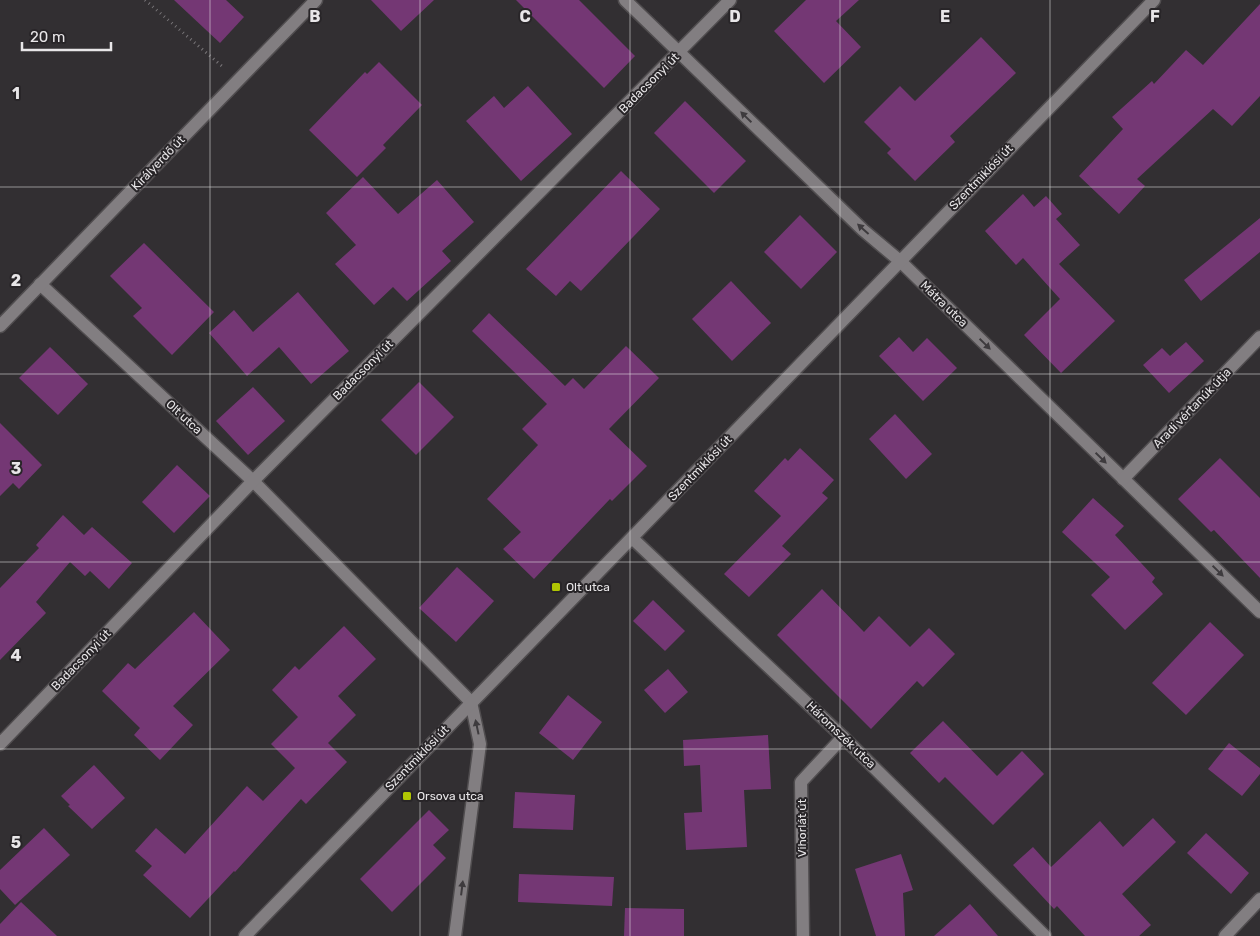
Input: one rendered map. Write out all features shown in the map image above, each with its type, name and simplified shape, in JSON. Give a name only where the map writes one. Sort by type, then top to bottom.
[{"type":"street","name":"Királyerdő út","points":[[0,326],[316,0]]},
{"type":"street","name":"Mátra utca","points":[[625,0],[863,230],[900,261],[1260,612]]},
{"type":"street","name":"Badacsonyi út","points":[[0,744],[253,480],[680,53],[730,0]]},
{"type":"street","name":"Szentmiklósi út","points":[[245,936],[1154,0]]},
{"type":"street","name":"Olt utca","points":[[40,284],[253,480],[471,702]]},
{"type":"street","name":"Aradi vértanúk útja","points":[[1123,479],[1260,337]]},
{"type":"street","name":"Háromszék utca","points":[[632,538],[843,737],[1046,936]]},
{"type":"street","points":[[455,936],[480,744],[471,702]]},
{"type":"street","name":"Vihorlát út","points":[[803,936],[801,782],[843,737]]},
{"type":"street","points":[[1225,936],[1260,899]]},
{"type":"path","points":[[144,0],[239,80]]},
{"type":"building","points":[[174,0],[226,0],[244,17],[220,43]]},
{"type":"building","points":[[371,0],[434,0],[401,31]]},
{"type":"building","points":[[516,0],[579,0],[635,56],[604,88]]},
{"type":"building","points":[[806,0],[859,0],[836,21],[861,47],[824,83],[774,31]]},
{"type":"building","points":[[1260,4],[1260,96],[1232,126],[1213,109],[1137,179],[1145,186],[1119,214],[1079,176],[1123,129],[1112,117],[1152,81],[1154,84],[1186,50],[1203,65]]},
{"type":"building","points":[[981,37],[1016,73],[950,136],[955,142],[915,181],[887,153],[891,149],[864,122],[900,86],[915,101]]},
{"type":"building","points":[[379,62],[422,105],[383,145],[386,148],[357,177],[309,130],[365,72],[367,74]]},
{"type":"building","points":[[528,86],[572,134],[521,181],[466,121],[494,96],[504,108]]},
{"type":"building","points":[[685,101],[746,161],[714,193],[654,133]]},
{"type":"building","points":[[621,171],[660,209],[581,291],[570,281],[556,296],[526,269]]},
{"type":"building","points":[[363,177],[398,214],[437,180],[474,222],[442,251],[451,261],[407,301],[393,287],[374,305],[335,264],[356,245],[326,213]]},
{"type":"building","points":[[1023,194],[1034,207],[1046,196],[1062,214],[1056,219],[1080,245],[1059,264],[1115,321],[1061,373],[1024,335],[1060,299],[1023,258],[1016,265],[985,231]]},
{"type":"building","points":[[800,215],[837,252],[801,289],[764,252]]},
{"type":"building","points":[[1260,218],[1260,252],[1201,301],[1184,280]]},
{"type":"building","points":[[144,243],[214,312],[172,355],[133,316],[142,308],[110,276]]},
{"type":"building","points":[[731,281],[771,323],[732,361],[692,319]]},
{"type":"building","points":[[298,292],[349,351],[311,384],[279,347],[247,376],[209,333],[234,310],[253,332]]},
{"type":"building","points":[[489,313],[565,386],[573,378],[584,389],[626,346],[659,378],[609,429],[647,466],[612,501],[610,499],[534,579],[503,549],[521,532],[487,499],[538,445],[522,429],[547,404],[472,331]]},
{"type":"building","points":[[899,337],[913,352],[927,338],[957,368],[923,401],[879,356]]},
{"type":"building","points":[[1186,342],[1204,361],[1169,393],[1143,365],[1162,348],[1170,356]]},
{"type":"building","points":[[50,347],[88,384],[58,415],[19,378]]},
{"type":"building","points":[[419,382],[454,417],[416,455],[381,420]]},
{"type":"building","points":[[253,387],[285,421],[248,455],[216,421]]},
{"type":"building","points":[[895,414],[932,454],[906,479],[869,439]]},
{"type":"building","points":[[0,423],[42,465],[19,489],[13,483],[0,496]]},
{"type":"building","points":[[800,448],[834,480],[822,493],[828,498],[782,546],[791,554],[749,597],[724,574],[781,516],[754,491],[785,458],[788,461]]},
{"type":"building","points":[[1220,458],[1260,498],[1260,578],[1214,530],[1211,532],[1178,499]]},
{"type":"building","points":[[177,465],[210,496],[174,533],[142,502]]},
{"type":"building","points":[[1093,498],[1124,526],[1115,535],[1155,578],[1152,582],[1163,594],[1125,630],[1091,595],[1110,577],[1062,532]]},
{"type":"building","points":[[63,515],[84,535],[92,527],[132,563],[109,589],[90,571],[85,576],[70,562],[36,602],[46,613],[0,660],[0,588],[39,548],[36,545]]},
{"type":"building","points":[[457,567],[494,601],[456,642],[419,608]]},
{"type":"building","points":[[822,589],[864,632],[879,616],[910,647],[929,628],[955,654],[923,687],[917,681],[871,729],[777,635]]},
{"type":"building","points":[[653,600],[685,631],[665,651],[633,621]]},
{"type":"building","points":[[194,612],[230,650],[173,706],[193,725],[160,760],[134,735],[140,728],[102,691],[128,663],[135,669]]},
{"type":"building","points":[[1210,622],[1244,655],[1186,715],[1152,683]]},
{"type":"building","points":[[344,626],[376,659],[338,696],[356,715],[328,743],[347,762],[306,804],[301,799],[235,872],[190,918],[143,875],[152,866],[135,851],[156,828],[185,854],[247,786],[263,801],[295,768],[271,744],[298,717],[272,690],[295,666],[299,670]]},
{"type":"building","points":[[668,669],[688,692],[665,713],[644,690]]},
{"type":"building","points":[[568,695],[602,722],[573,760],[539,733]]},
{"type":"building","points":[[943,721],[997,776],[1022,751],[1044,774],[993,825],[945,777],[939,783],[910,753]]},
{"type":"building","points":[[768,735],[771,789],[744,790],[747,847],[686,850],[684,813],[702,812],[700,765],[684,766],[683,740]]},
{"type":"building","points":[[1229,743],[1260,768],[1260,774],[1242,796],[1208,769]]},
{"type":"building","points":[[94,765],[125,798],[92,829],[68,806],[70,805],[61,796]]},
{"type":"building","points":[[515,792],[575,795],[573,830],[513,828]]},
{"type":"building","points":[[429,810],[449,830],[433,845],[446,858],[392,912],[360,879]]},
{"type":"building","points":[[1153,818],[1176,842],[1122,894],[1151,925],[1139,936],[1085,936],[1057,906],[1054,909],[1013,865],[1033,847],[1051,867],[1100,821],[1123,847]]},
{"type":"building","points":[[44,828],[70,855],[15,905],[0,889],[0,870]]},
{"type":"building","points":[[1206,833],[1249,873],[1231,894],[1187,853]]},
{"type":"building","points":[[901,854],[913,890],[903,893],[905,936],[876,936],[855,869]]},
{"type":"building","points":[[519,874],[614,877],[612,906],[518,902]]},
{"type":"building","points":[[21,902],[57,936],[0,936],[0,924]]},
{"type":"building","points":[[970,904],[998,936],[934,936]]},
{"type":"building","points":[[625,908],[684,909],[684,936],[624,936]]},
{"type":"place","name":"Olt utca","points":[[556,587]]},
{"type":"place","name":"Orsova utca","points":[[407,796]]}]
